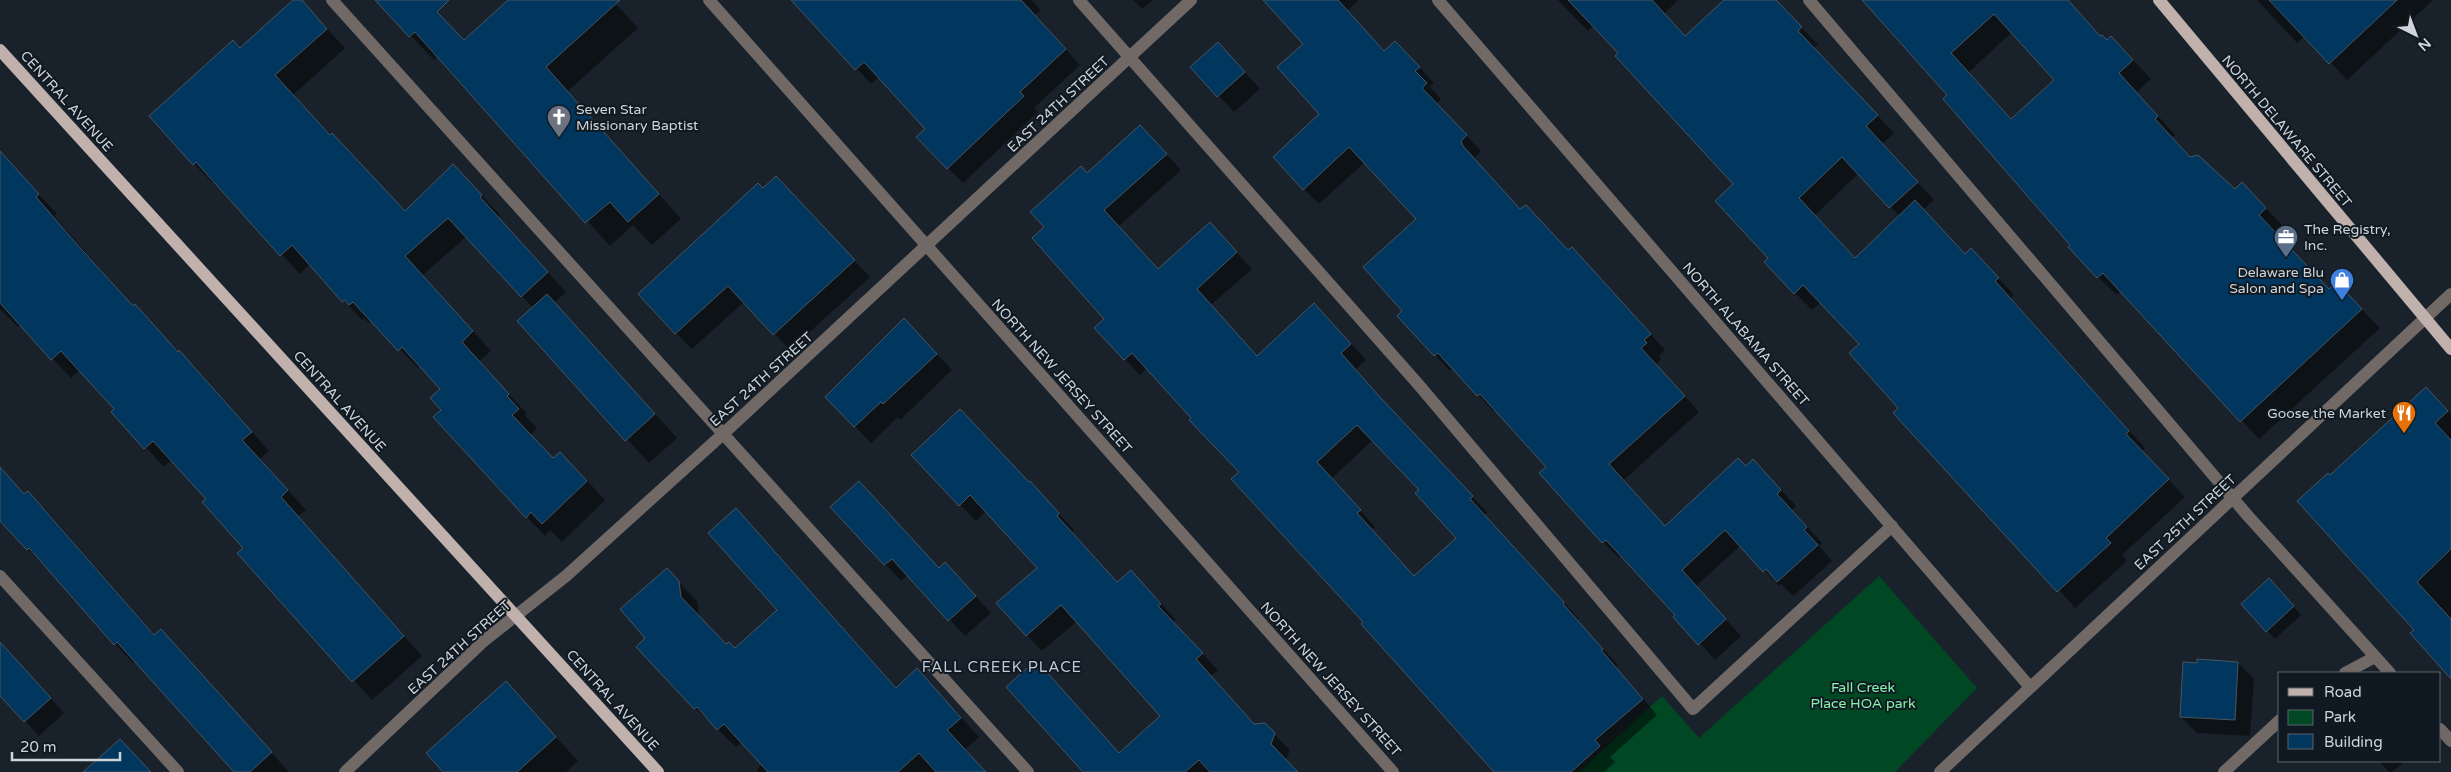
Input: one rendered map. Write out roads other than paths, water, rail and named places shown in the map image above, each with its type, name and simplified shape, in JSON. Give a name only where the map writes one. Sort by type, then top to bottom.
[{"type":"main road","name":"NORTH DELAWARE STREET","points":[[2159,0],[2451,350]]},
{"type":"main road","name":"CENTRAL AVENUE","points":[[0,50],[658,772]]},
{"type":"street","points":[[332,0],[1028,772]]},
{"type":"street","name":"NORTH NEW JERSEY STREET","points":[[709,0],[1393,772]]},
{"type":"street","points":[[1079,0],[1430,400],[1693,709],[1892,526]]},
{"type":"street","name":"EAST 24TH STREET","points":[[345,772],[485,640],[566,576],[723,434],[927,247],[1191,0]]},
{"type":"street","name":"NORTH ALABAMA STREET","points":[[1438,0],[2030,687]]},
{"type":"street","points":[[1809,0],[2233,498],[2389,672]]},
{"type":"street","name":"EAST 25TH STREET","points":[[1940,772],[2451,294]]},
{"type":"street","points":[[0,576],[178,772]]},
{"type":"street","points":[[2347,672],[2375,657]]},
{"type":"street","points":[[2224,772],[2278,722]]},
{"type":"street","points":[[2441,730],[2451,741]]},
{"type":"place","name":"Seven Star Missionary Baptist","points":[[559,138]]},
{"type":"place","name":"The Registry, Inc.","points":[[2286,258]]},
{"type":"place","name":"Delaware Blu Salon and Spa","points":[[2342,301]]},
{"type":"place","name":"Goose the Market","points":[[2404,434]]},
{"type":"district","name":"FALL CREEK PLACE","points":[[1002,667]]},
{"type":"park label","name":"Fall Creek Place HOA park","points":[[1863,696]]}]
